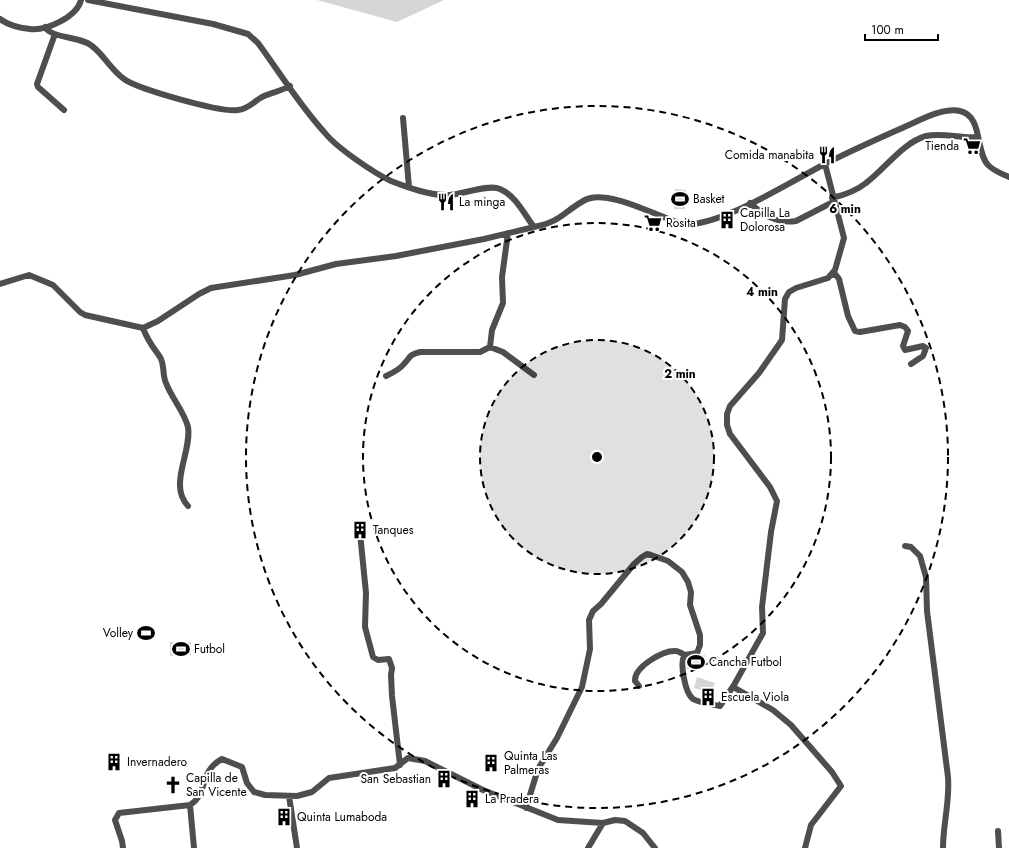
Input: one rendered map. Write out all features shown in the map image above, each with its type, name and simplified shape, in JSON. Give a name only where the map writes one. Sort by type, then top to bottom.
[{"type":"street","points":[[0,19],[14,26],[30,29],[45,28],[72,14],[78,8],[81,0]]},
{"type":"street","points":[[88,0],[213,24],[248,34],[258,43],[322,130],[331,139],[362,162],[390,180],[409,187],[440,195],[468,192],[489,187],[500,189],[509,195],[534,227]]},
{"type":"street","points":[[45,28],[54,34],[81,40],[92,46],[125,80],[149,89],[229,110],[244,109],[261,97],[282,91],[290,86]]},
{"type":"street","points":[[54,34],[37,84],[38,87],[64,110]]},
{"type":"street","points":[[0,284],[29,275],[53,285],[80,312],[85,315],[143,328],[158,321],[199,294],[211,288],[295,275],[336,264],[396,256],[546,225],[559,220],[585,200],[597,196],[643,209],[670,220],[691,225],[704,222],[750,203],[825,164],[921,120],[956,110],[966,113],[969,116],[978,137],[983,157],[988,165],[1009,177]]},
{"type":"street","points":[[403,118],[409,187]]},
{"type":"street","points":[[750,203],[764,215],[782,222],[796,221],[833,200],[859,188],[898,154],[925,136],[937,134],[964,138],[978,137]]},
{"type":"street","points":[[685,655],[682,662],[687,689],[693,698],[720,706],[723,705],[763,633],[762,607],[770,532],[777,501],[770,487],[730,434],[727,414],[730,406],[759,373],[782,340],[785,299],[789,292],[832,275],[840,257],[844,238],[833,200],[825,164]]},
{"type":"street","points":[[490,347],[492,330],[503,303],[502,277],[508,234]]},
{"type":"street","points":[[832,275],[836,275],[839,279],[848,316],[855,331],[860,332],[900,325],[906,327],[908,331],[903,346],[905,350],[923,346],[926,348],[923,356],[911,364]]},
{"type":"street","points":[[143,328],[153,349],[161,358],[165,383],[188,426],[187,453],[180,476],[183,501],[188,506]]},
{"type":"street","points":[[386,376],[402,366],[408,356],[413,353],[480,352],[490,347],[504,352],[528,372],[534,375]]},
{"type":"street","points":[[360,533],[366,593],[366,627],[373,657],[378,660],[389,659],[392,668],[392,696],[400,765]]},
{"type":"street","points":[[905,546],[911,547],[920,556],[926,577],[927,611],[949,783],[949,795],[943,830],[943,848]]},
{"type":"street","points":[[526,808],[538,769],[557,738],[582,687],[590,649],[589,620],[593,611],[601,604],[634,564],[647,554],[673,564],[682,572],[688,582],[691,592],[690,605],[700,635],[700,645],[697,653],[685,655],[676,651],[671,652],[645,664],[636,673],[635,681],[639,686]]},
{"type":"street","points":[[734,685],[735,688],[742,693],[773,710],[791,725],[832,772],[841,786],[811,825],[805,848]]},
{"type":"street","points":[[123,848],[122,838],[114,820],[119,813],[190,805],[197,800],[201,793],[203,781],[208,770],[222,759],[242,767],[247,783],[254,792],[265,795],[297,796],[312,792],[329,778],[360,772],[382,771],[400,765],[408,758],[426,761],[483,790],[558,820],[603,823],[615,820],[630,823],[643,833],[655,848]]},
{"type":"street","points":[[289,796],[298,848]]},
{"type":"street","points":[[190,805],[194,848]]},
{"type":"street","points":[[588,848],[603,823]]},
{"type":"street","points":[[998,831],[999,848]]},
{"type":"shaded area","points":[[317,0],[444,0],[397,22]]},
{"type":"shaded area","name":"Basket","points":[[675,189],[686,190],[685,209],[674,209]]},
{"type":"shaded area","name":"Futbol","points":[[170,642],[191,642],[191,655],[170,656]]},
{"type":"shaded area","name":"Cancha Futbol","points":[[705,655],[706,667],[687,669],[685,657]]},
{"type":"shaded area","points":[[697,677],[715,683],[712,693],[694,688]]},
{"type":"place","name":"Tienda","points":[[972,146]]},
{"type":"place","name":"Comida manabita","points":[[827,155]]},
{"type":"place","name":"Basket","points":[[680,199]]},
{"type":"place","name":"La minga","points":[[446,202]]},
{"type":"place","name":"Capilla La Dolorosa","points":[[727,220]]},
{"type":"place","name":"Rosita","points":[[653,223]]},
{"type":"place","name":"Tanques","points":[[360,530]]},
{"type":"place","name":"Volley","points":[[146,633]]},
{"type":"place","name":"Futbol","points":[[181,649]]},
{"type":"place","name":"Cancha Futbol","points":[[696,662]]},
{"type":"place","name":"Escuela Viola","points":[[708,697]]},
{"type":"place","name":"Invernadero","points":[[114,762]]},
{"type":"place","name":"Quinta Las Palmeras","points":[[491,763]]},
{"type":"place","name":"San Sebastian","points":[[444,779]]},
{"type":"place","name":"Capilla de San Vicente","points":[[173,785]]},
{"type":"place","name":"La Pradera","points":[[472,799]]},
{"type":"place","name":"Quinta Lumaboda","points":[[284,817]]}]
